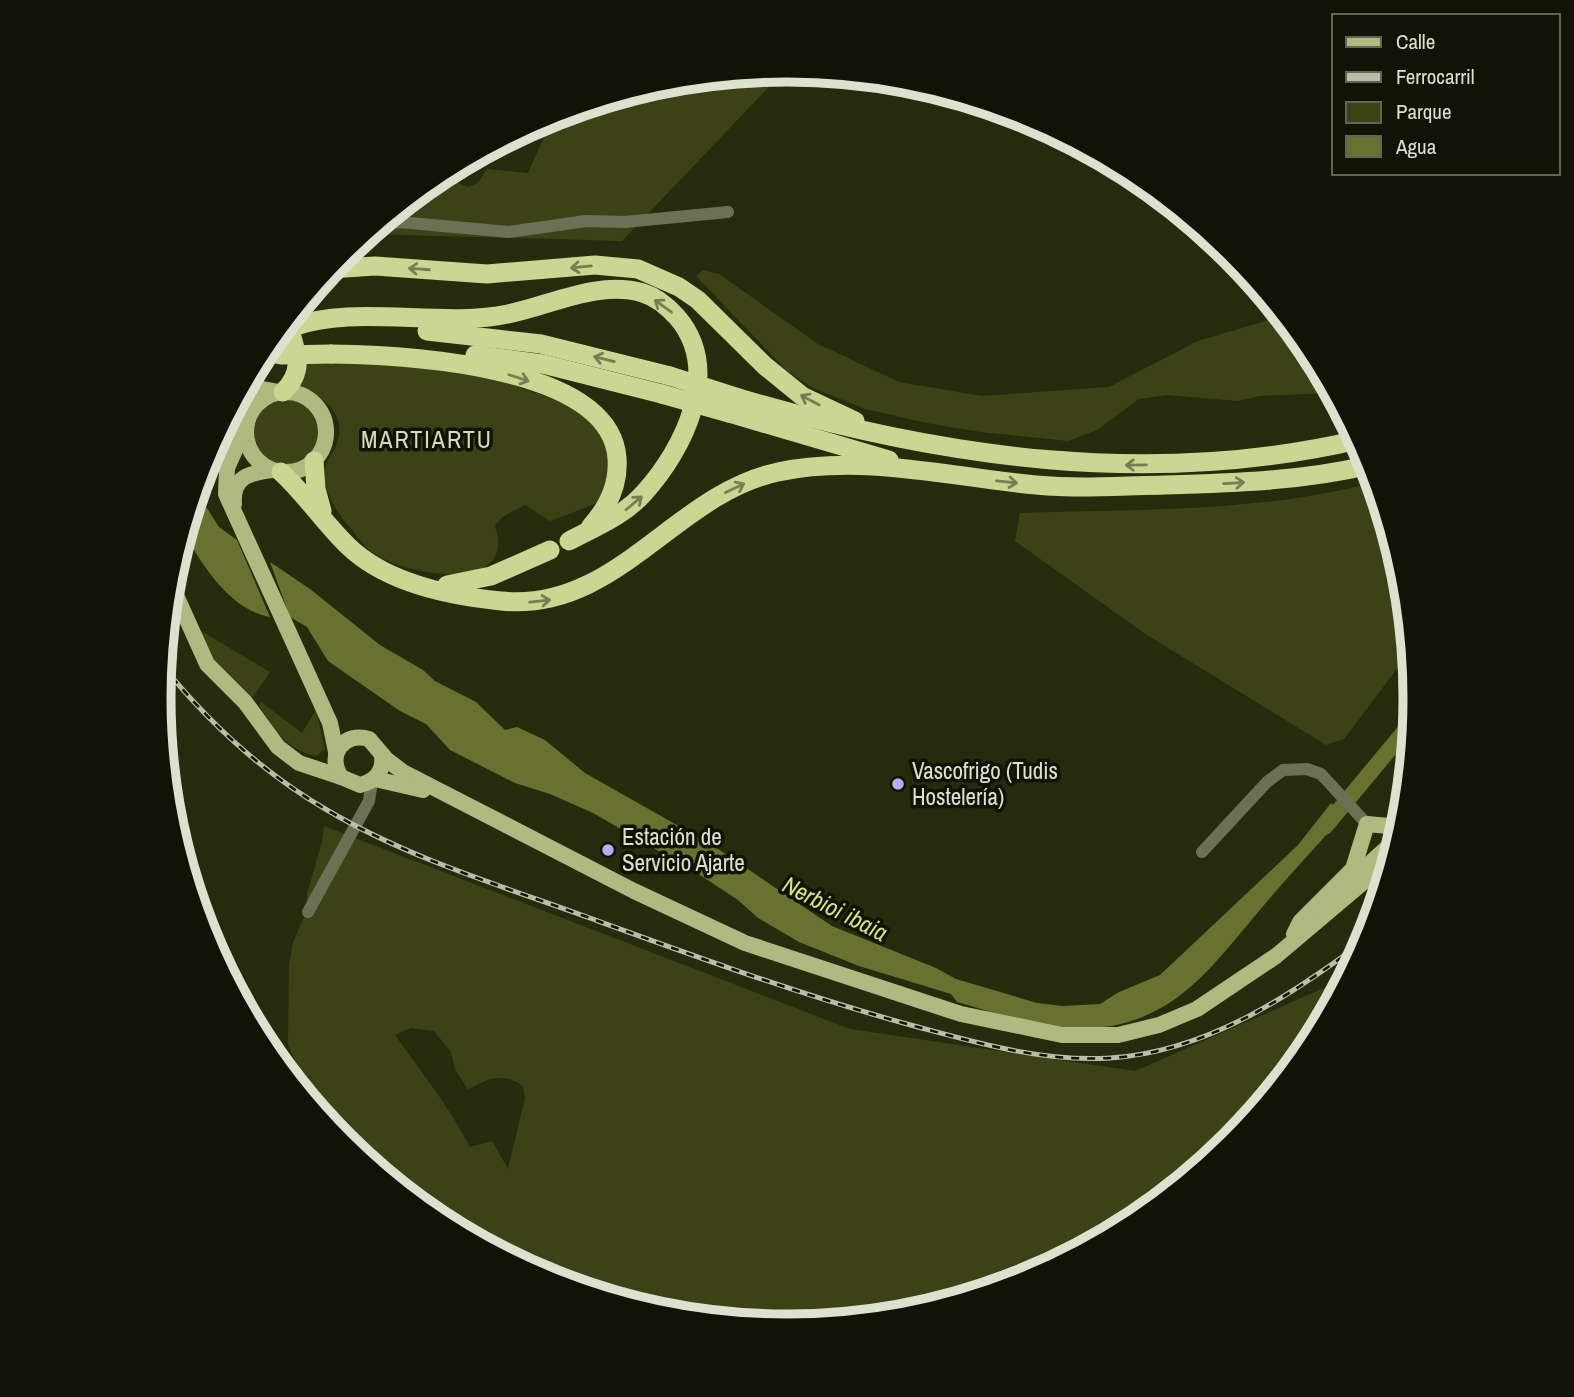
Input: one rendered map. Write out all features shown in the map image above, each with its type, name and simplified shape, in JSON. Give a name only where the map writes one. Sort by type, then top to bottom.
[{"type":"highway","points":[[346,268],[375,266],[488,274],[595,265],[638,269],[680,287],[698,300],[765,366],[802,396],[895,438]]},
{"type":"highway","points":[[276,354],[281,355],[330,336],[489,317],[608,289],[645,294],[667,307],[685,326],[693,344],[697,377],[691,416],[672,455],[643,495],[619,515],[572,539],[588,529],[606,507],[617,474],[616,448],[610,431],[597,414],[557,391],[474,365],[410,356],[330,336],[295,327]]},
{"type":"highway","points":[[330,336],[447,332],[541,344],[940,472]]},
{"type":"highway","points":[[282,392],[295,379],[299,360],[291,334]]},
{"type":"highway","points":[[734,405],[984,454],[1122,465],[1277,456],[1347,442]]},
{"type":"highway","points":[[314,461],[316,489],[325,518]]},
{"type":"highway","points":[[277,471],[365,560],[400,578],[500,601],[545,601],[570,594],[605,577],[702,507],[730,490],[766,475],[834,465],[940,472],[1039,485],[1091,487],[1279,481],[1358,467]]},
{"type":"highway","points":[[432,586],[491,576],[550,550]]},
{"type":"main road","points":[[236,517],[233,495],[240,479],[252,472],[299,470],[314,461],[324,444],[322,416],[302,396],[255,386]]},
{"type":"main road","points":[[282,392],[260,401],[247,421],[225,481],[236,517],[330,723],[341,777]]},
{"type":"main road","points":[[243,409],[250,451],[277,471]]},
{"type":"main road","points":[[179,599],[207,664],[245,702],[278,747],[299,763],[341,777],[461,803]]},
{"type":"main road","points":[[319,700],[335,721],[375,743],[382,755],[403,772],[689,919],[745,943],[898,995],[1029,1030],[1098,1036],[1151,1027],[1206,1004],[1330,914],[1382,859]]},
{"type":"main road","points":[[315,768],[324,766],[347,740],[362,737]]},
{"type":"main road","points":[[368,781],[381,770],[382,755]]},
{"type":"main road","points":[[1369,830],[1389,826]]},
{"type":"main road","points":[[1369,830],[1386,833],[1387,836]]},
{"type":"main road","points":[[1369,830],[1367,848],[1384,849]]},
{"type":"main road","points":[[1294,934],[1300,922],[1353,869],[1369,830]]},
{"type":"main road","points":[[1267,962],[1294,934],[1382,857]]},
{"type":"street","points":[[397,222],[509,232],[586,221],[625,222],[727,212]]},
{"type":"street","points":[[1202,852],[1283,770],[1307,769],[1321,774],[1369,830]]},
{"type":"street","points":[[308,912],[364,810],[368,781]]},
{"type":"green space","points":[[773,83],[622,241],[382,234],[453,181],[468,187],[478,183],[487,169],[528,173],[547,131],[551,129],[628,103],[667,94]]},
{"type":"green space","points":[[703,270],[719,274],[818,344],[899,382],[982,396],[1109,387],[1198,341],[1273,319],[1323,393],[1259,396],[1238,401],[1167,395],[1139,399],[1097,430],[1068,441],[927,423],[865,409],[813,388],[787,371],[696,276]]},
{"type":"green space","points":[[383,360],[475,372],[562,402],[592,418],[611,455],[605,490],[595,504],[550,521],[525,505],[502,517],[495,526],[498,548],[491,563],[476,571],[434,573],[411,569],[375,554],[342,518],[328,494],[324,477],[326,466],[337,444],[339,430],[335,413],[322,399],[298,385],[305,363]]},
{"type":"green space","points":[[292,399],[310,408],[317,419],[317,445],[310,456],[299,463],[280,465],[262,456],[255,445],[253,426],[262,408],[273,401]]},
{"type":"green space","points":[[1365,484],[1391,578],[1402,662],[1344,739],[1326,745],[1147,635],[1015,541],[1020,513],[1199,508],[1332,492]]},
{"type":"green space","points":[[198,629],[270,672],[253,697],[205,650]]},
{"type":"green space","points":[[261,702],[302,733],[316,710],[325,749],[316,756],[297,749],[282,737],[270,722],[259,705]]},
{"type":"green space","points":[[324,826],[850,1029],[1135,1071],[1333,984],[1276,1074],[1223,1134],[1162,1187],[1095,1232],[1023,1268],[946,1294],[907,1303],[827,1313],[747,1313],[667,1303],[628,1294],[551,1268],[514,1251],[445,1211],[381,1162],[351,1134],[304,1081],[288,1045],[289,964],[293,943],[306,912],[307,894]],"holes":[[[411,1028],[434,1031],[451,1052],[455,1069],[468,1090],[495,1078],[509,1079],[523,1086],[525,1098],[508,1169],[492,1141],[470,1147],[444,1103],[395,1035]]]},
{"type":"water","points":[[203,501],[219,527],[237,540],[270,617],[242,606],[230,596],[209,572],[192,546]]},
{"type":"water","points":[[270,562],[310,589],[380,645],[423,670],[435,681],[476,702],[505,730],[517,727],[545,740],[585,773],[712,845],[832,926],[936,968],[956,979],[1037,1003],[1062,1006],[1100,1004],[1119,992],[1160,975],[1298,845],[1331,803],[1344,815],[1208,970],[1187,990],[1164,1006],[1137,1019],[1107,1027],[1071,1029],[1028,1023],[957,1002],[951,994],[859,966],[799,942],[758,918],[738,900],[697,873],[593,813],[550,794],[515,783],[450,750],[426,724],[400,711],[328,661],[307,627],[290,617]]},
{"type":"waterway","name":"Nerbioi ibaia","points":[[1325,827],[1402,734]]},
{"type":"railway","points":[[172,676],[238,745],[281,780],[358,827],[422,857],[752,976],[834,1003],[989,1045],[1085,1059],[1146,1053],[1181,1045],[1247,1017],[1309,980],[1348,952]]},
{"type":"place","name":"Vascofrigo (Tudis Hostelería)","points":[[898,784]]},
{"type":"place","name":"Estación de Servicio Ajarte","points":[[608,850]]},
{"type":"district","name":"MARTIARTU","points":[[427,440]]}]
